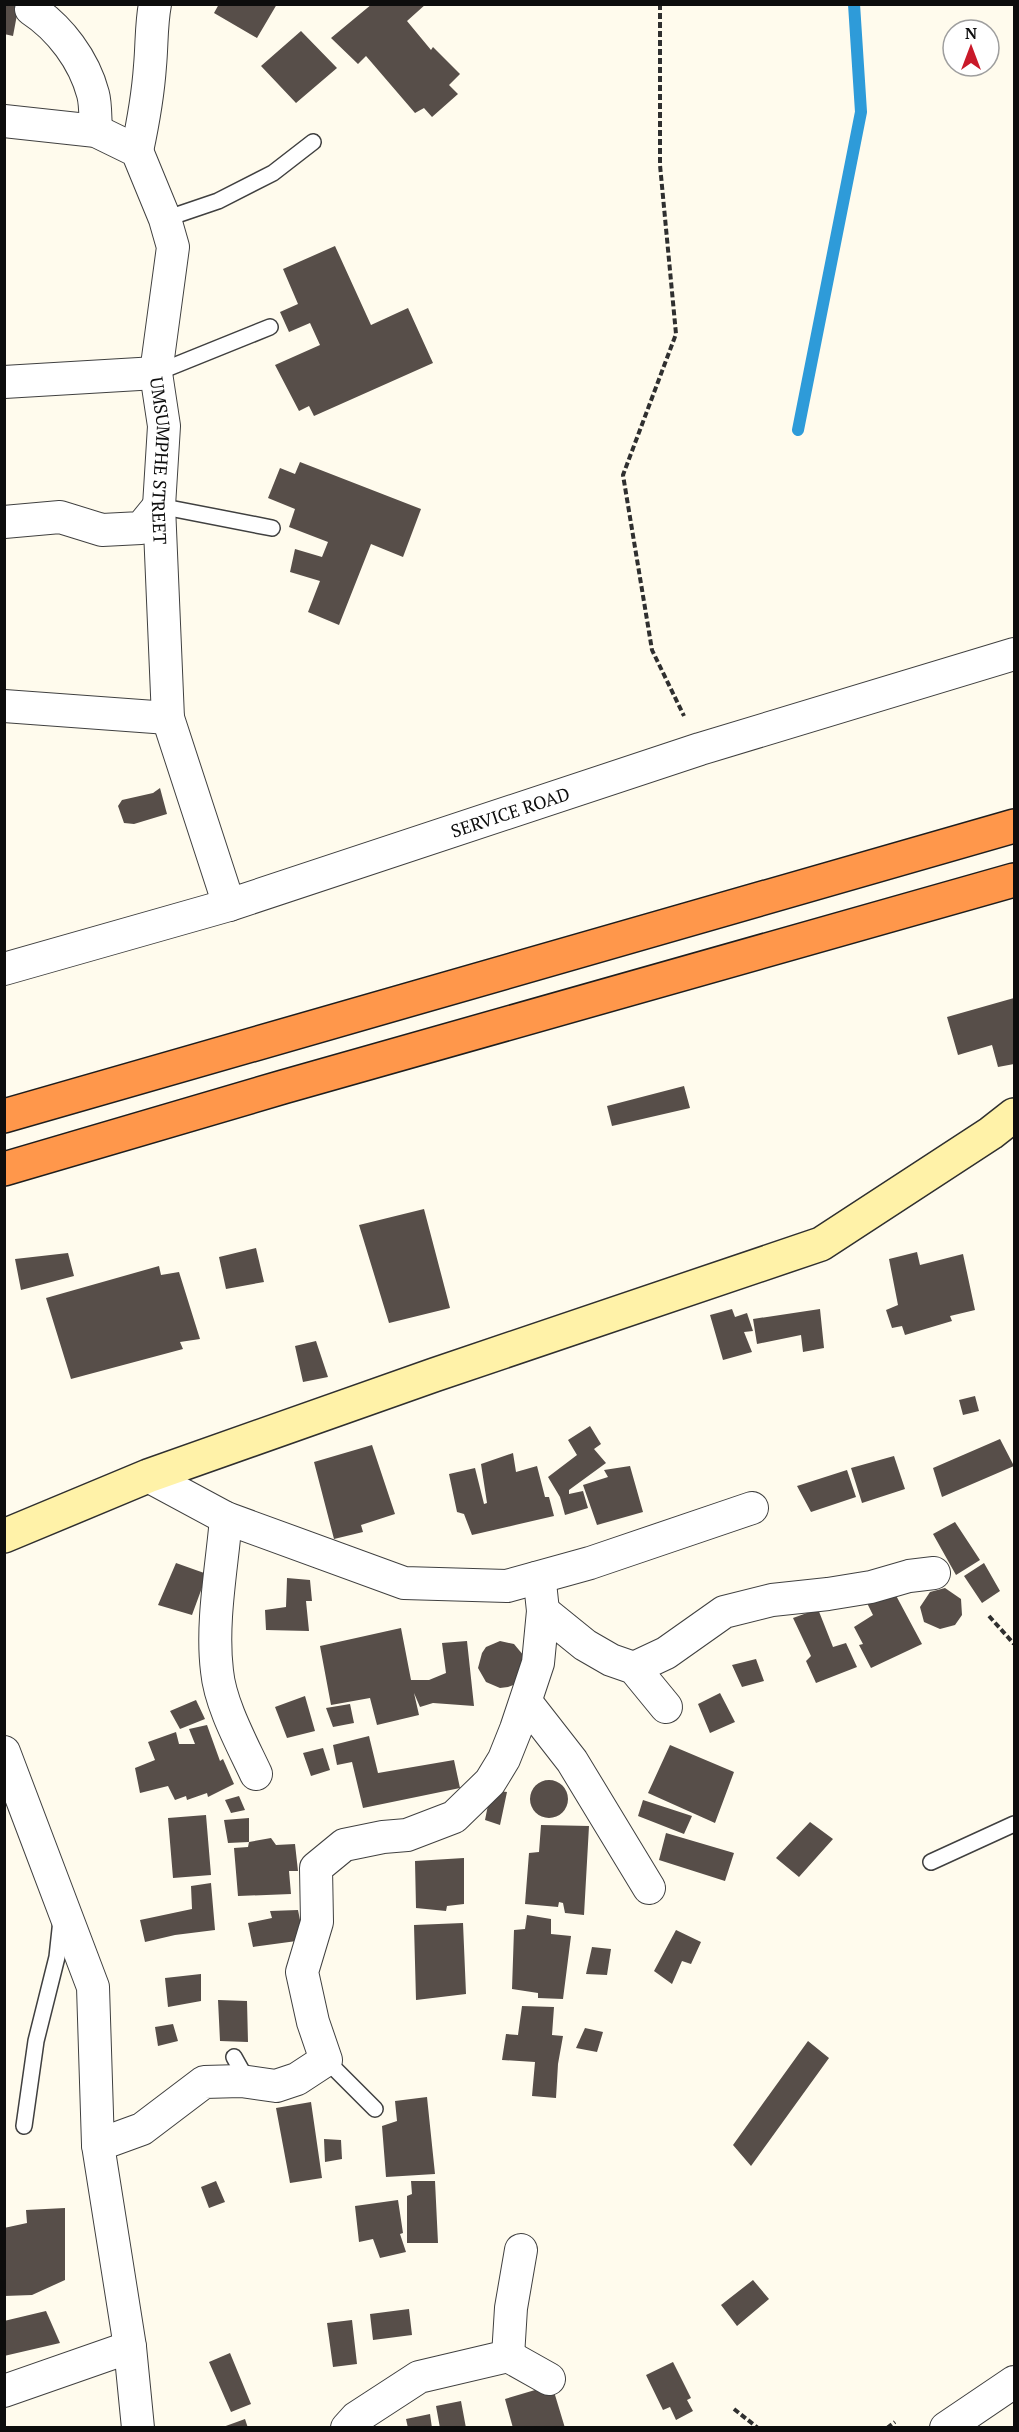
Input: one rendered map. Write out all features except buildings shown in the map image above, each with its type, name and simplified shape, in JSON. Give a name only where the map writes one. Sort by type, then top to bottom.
[{"type":"highway","points":[[4,1116],[1014,826]]},
{"type":"highway","points":[[4,1169],[283,1087],[1014,880]]},
{"type":"street","points":[[4,121],[96,131],[137,151],[145,113],[150,66],[151,21],[155,4]]},
{"type":"street","points":[[31,9],[43,17],[77,55],[93,94],[96,131]]},
{"type":"street","name":"UMSUMPHE STREET","points":[[137,151],[165,219],[173,247],[156,373],[164,426],[159,506],[168,718],[230,905]]},
{"type":"street","points":[[4,382],[156,373]]},
{"type":"street","points":[[4,522],[60,517],[102,530],[141,528],[159,506]]},
{"type":"street","name":"SERVICE ROAD","points":[[4,969],[230,905],[700,749],[1014,654]]},
{"type":"street","points":[[4,706],[168,718]]},
{"type":"street","points":[[4,1536],[148,1476],[434,1375],[821,1244],[991,1133],[1014,1115]]},
{"type":"street","points":[[148,1476],[226,1518],[404,1583],[507,1586],[590,1563],[752,1508]]},
{"type":"street","points":[[226,1518],[215,1628],[217,1672],[232,1725],[256,1774]]},
{"type":"street","points":[[633,1668],[666,1653],[724,1612],[772,1600],[828,1594],[871,1587],[909,1576],[934,1574]]},
{"type":"street","points":[[98,2145],[142,2129],[204,2082],[241,2070],[276,2086],[297,2079],[327,2060],[313,2022],[302,1972],[317,1922],[316,1869],[344,1845],[407,1835],[454,1817],[490,1782],[504,1759],[538,1663],[543,1611],[541,1592],[536,1578]]},
{"type":"street","points":[[543,1611],[585,1645],[611,1660],[633,1668],[666,1707]]},
{"type":"street","points":[[526,1702],[572,1761],[649,1888]]},
{"type":"street","points":[[4,1752],[93,1987],[98,2145],[130,2347],[138,2427]]},
{"type":"street","points":[[508,2356],[512,2308],[521,2250]]},
{"type":"street","points":[[4,2391],[130,2347]]},
{"type":"street","points":[[347,2427],[356,2418],[419,2377],[508,2356],[549,2379]]},
{"type":"street","points":[[946,2427],[1014,2382]]},
{"type":"lane","points":[[165,219],[218,201],[273,173],[313,142]]},
{"type":"lane","points":[[156,373],[270,327]]},
{"type":"lane","points":[[159,506],[272,528]]},
{"type":"lane","points":[[931,1862],[1014,1824]]},
{"type":"lane","points":[[24,2126],[36,2042],[57,1957],[63,1908]]},
{"type":"lane","points":[[327,2060],[375,2109]]},
{"type":"path","points":[[660,4],[660,165],[676,333],[623,475],[652,650],[700,749]]},
{"type":"path","points":[[989,1616],[1014,1644]]},
{"type":"path","points":[[734,2409],[759,2427]]},
{"type":"path","points":[[887,2427],[895,2422]]},
{"type":"waterway","points":[[798,430],[861,112],[854,4]]}]
